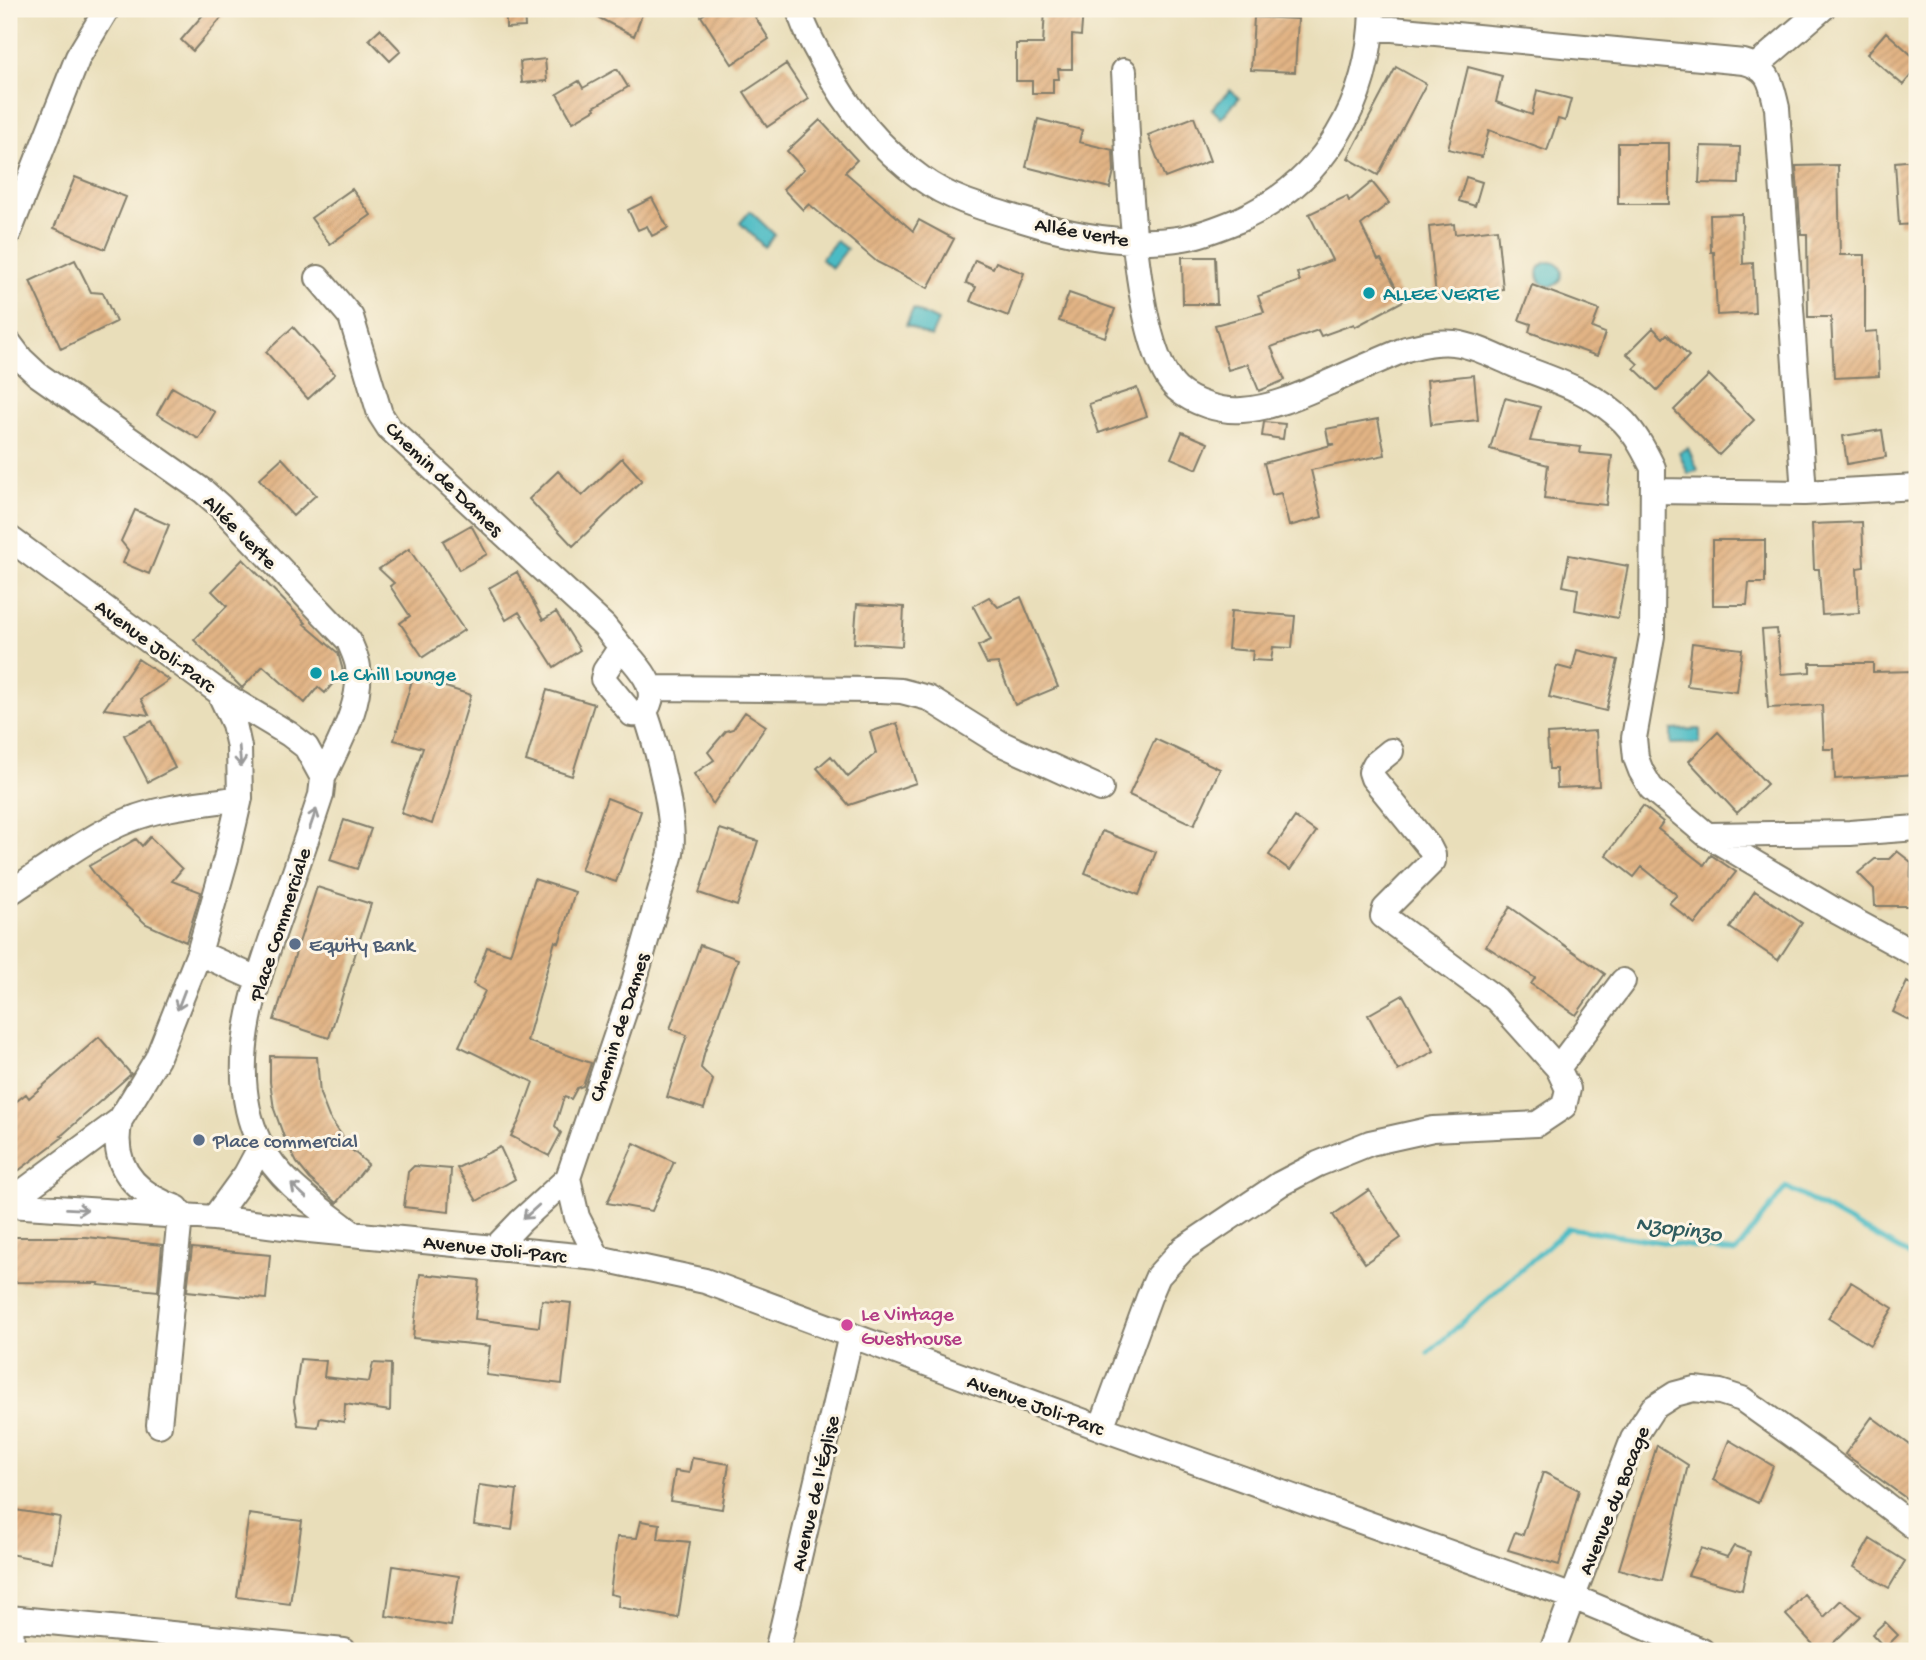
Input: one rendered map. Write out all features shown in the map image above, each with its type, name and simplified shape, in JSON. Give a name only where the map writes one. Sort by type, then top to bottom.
[{"type":"street","points":[[9,232],[79,57],[107,9]]},
{"type":"street","name":"Allée verte","points":[[799,9],[818,53],[847,103],[873,137],[922,179],[945,193],[974,205],[1045,227],[1135,242],[1186,238],[1226,225],[1271,203],[1305,177],[1322,158],[1352,107],[1360,86],[1372,18]]},
{"type":"street","points":[[1757,65],[1822,9]]},
{"type":"street","points":[[1372,18],[1731,61],[1757,65],[1768,76],[1777,108],[1804,493]]},
{"type":"street","points":[[1124,71],[1135,242],[1147,320],[1156,349],[1177,388],[1192,399],[1209,406],[1238,411],[1257,409],[1279,404],[1406,349],[1452,343],[1471,347],[1580,390],[1605,406],[1626,424],[1643,446],[1653,468],[1652,636],[1634,738],[1636,758],[1651,788],[1707,835],[1917,955]]},
{"type":"street","name":"Chemin de Dames","points":[[318,278],[351,317],[380,414],[389,428],[604,626],[641,670],[673,842],[632,989],[568,1178]]},
{"type":"street","name":"Allée verte","points":[[9,343],[37,374],[203,491],[349,641],[358,666],[357,692],[349,719],[323,778]]},
{"type":"street","points":[[1654,491],[1804,493],[1917,487]]},
{"type":"street","name":"Avenue Joli-Parc","points":[[9,538],[219,692],[289,734],[306,747],[323,778]]},
{"type":"street","points":[[621,647],[605,671],[603,679],[632,714],[639,715],[648,700],[880,690],[914,693],[928,698],[1000,743],[1101,789]]},
{"type":"street","points":[[198,1217],[159,1202],[135,1185],[127,1175],[119,1154],[117,1130],[120,1120],[158,1059],[199,953],[240,798],[239,747],[234,724],[219,692]]},
{"type":"street","points":[[1101,1428],[1158,1276],[1183,1249],[1280,1184],[1318,1164],[1370,1143],[1433,1129],[1536,1124],[1564,1106],[1568,1089],[1558,1068],[1486,990],[1383,916],[1385,909],[1433,861],[1429,847],[1373,778],[1371,772],[1375,764],[1391,751]]},
{"type":"street","name":"Place Commerciale","points":[[323,778],[321,795],[257,979],[244,1057],[245,1090],[250,1119],[261,1146],[279,1173],[352,1233]]},
{"type":"street","points":[[9,893],[108,829],[129,819],[149,813],[240,798]]},
{"type":"street","points":[[1707,835],[1850,833],[1917,828]]},
{"type":"street","points":[[199,953],[257,979]]},
{"type":"street","points":[[1558,1068],[1623,981]]},
{"type":"street","points":[[9,1204],[120,1120]]},
{"type":"street","points":[[159,1425],[198,1217],[246,1174],[261,1146]]},
{"type":"street","points":[[495,1248],[568,1178],[577,1217],[598,1258]]},
{"type":"street","points":[[9,1204],[198,1217]]},
{"type":"street","name":"Avenue Joli-Parc","points":[[198,1217],[598,1258],[723,1286],[1101,1428],[1573,1598],[1702,1651]]},
{"type":"street","name":"Avenue de l'Église","points":[[778,1651],[851,1335]]},
{"type":"street","name":"Avenue du Bocage","points":[[1552,1651],[1633,1439],[1653,1408],[1675,1394],[1694,1389],[1720,1392],[1742,1399],[1830,1462],[1917,1530]]},
{"type":"street","points":[[12,1651],[10,1618],[344,1651]]},
{"type":"water","points":[[1230,90],[1239,98],[1221,118],[1212,109]]},
{"type":"water","points":[[750,211],[775,235],[764,247],[740,223]]},
{"type":"water","points":[[836,241],[847,249],[832,268],[821,259]]},
{"type":"water","points":[[1550,262],[1559,265],[1562,274],[1559,283],[1550,286],[1541,283],[1538,274],[1541,265]]},
{"type":"water","points":[[913,309],[938,321],[931,337],[906,325]]},
{"type":"water","points":[[1688,448],[1698,470],[1688,474],[1679,452]]},
{"type":"water","points":[[1700,729],[1700,743],[1671,744],[1671,730]]},
{"type":"building","points":[[208,9],[229,9],[193,51],[181,40]]},
{"type":"building","points":[[582,9],[644,9],[634,36]]},
{"type":"building","points":[[712,9],[750,9],[769,39],[732,64],[701,16]]},
{"type":"building","points":[[1045,9],[1083,9],[1081,36],[1072,35],[1072,69],[1058,69],[1059,79],[1053,79],[1053,93],[1032,93],[1032,81],[1016,81],[1016,44],[1043,44]]},
{"type":"building","points":[[524,11],[525,27],[506,28],[506,12]]},
{"type":"building","points":[[1254,17],[1298,19],[1295,72],[1251,70]]},
{"type":"building","points":[[380,29],[401,51],[390,61],[369,39]]},
{"type":"building","points":[[1886,32],[1917,60],[1917,68],[1903,85],[1867,54]]},
{"type":"building","points":[[545,59],[547,81],[522,83],[520,62]]},
{"type":"building","points":[[786,64],[809,99],[767,127],[744,92]]},
{"type":"building","points":[[1396,67],[1426,84],[1378,175],[1348,158]]},
{"type":"building","points":[[1468,67],[1502,76],[1496,102],[1532,115],[1537,90],[1571,99],[1565,121],[1558,119],[1547,151],[1489,130],[1482,157],[1448,149]]},
{"type":"building","points":[[617,69],[628,87],[573,122],[557,94],[579,81],[583,88]]},
{"type":"building","points":[[1194,117],[1210,161],[1165,178],[1148,135]]},
{"type":"building","points":[[1038,119],[1082,130],[1079,142],[1113,150],[1114,171],[1110,188],[1026,167]]},
{"type":"building","points":[[820,120],[857,160],[845,172],[913,231],[919,220],[954,239],[928,288],[877,262],[809,204],[803,210],[783,189],[804,169],[787,151]]},
{"type":"building","points":[[1618,143],[1669,143],[1669,204],[1618,204]]},
{"type":"building","points":[[1701,146],[1740,147],[1739,184],[1699,183]]},
{"type":"building","points":[[1917,160],[1917,224],[1899,225],[1895,162]]},
{"type":"building","points":[[1838,165],[1840,255],[1865,255],[1865,332],[1877,331],[1879,376],[1834,378],[1831,317],[1808,317],[1807,234],[1801,234],[1796,166]]},
{"type":"building","points":[[75,177],[126,197],[105,249],[54,228]]},
{"type":"building","points":[[1466,177],[1482,182],[1475,206],[1459,201]]},
{"type":"building","points":[[1372,182],[1389,203],[1361,225],[1403,301],[1355,327],[1354,324],[1321,336],[1318,330],[1271,347],[1285,380],[1259,391],[1248,364],[1228,370],[1215,325],[1264,312],[1258,296],[1300,281],[1297,273],[1332,260],[1309,214],[1347,196],[1349,201]]},
{"type":"building","points":[[352,189],[371,215],[330,244],[311,218]]},
{"type":"building","points":[[652,198],[668,228],[652,236],[647,226],[638,230],[628,210]]},
{"type":"building","points":[[1742,214],[1743,264],[1753,263],[1755,313],[1717,315],[1710,215]]},
{"type":"building","points":[[1454,224],[1455,234],[1497,229],[1503,289],[1436,296],[1429,227]]},
{"type":"building","points":[[1182,257],[1215,257],[1217,304],[1183,304]]},
{"type":"building","points":[[75,260],[91,292],[103,293],[116,322],[61,349],[30,281]]},
{"type":"building","points":[[975,260],[993,268],[996,262],[1024,273],[1008,316],[970,301],[976,287],[966,283]]},
{"type":"building","points":[[1532,285],[1599,310],[1592,328],[1605,333],[1597,356],[1529,332],[1531,324],[1519,320]]},
{"type":"building","points":[[1069,293],[1115,309],[1105,337],[1059,321]]},
{"type":"building","points":[[293,327],[335,374],[308,399],[266,352]]},
{"type":"building","points":[[1653,328],[1663,338],[1667,334],[1689,356],[1657,390],[1634,368],[1638,364],[1627,354]]},
{"type":"building","points":[[1474,375],[1478,420],[1431,425],[1427,380]]},
{"type":"building","points":[[1709,375],[1754,420],[1719,455],[1674,410]]},
{"type":"building","points":[[172,387],[215,412],[199,439],[157,414]]},
{"type":"building","points":[[1137,388],[1147,416],[1099,433],[1089,404]]},
{"type":"building","points":[[1505,398],[1540,407],[1530,441],[1581,447],[1580,453],[1612,456],[1606,505],[1544,499],[1548,465],[1490,449]]},
{"type":"building","points":[[1378,419],[1385,455],[1311,470],[1322,517],[1289,526],[1281,493],[1272,495],[1264,463],[1335,444],[1329,444],[1326,429]]},
{"type":"building","points":[[1264,422],[1285,424],[1283,439],[1262,436]]},
{"type":"building","points":[[1882,430],[1886,457],[1847,464],[1843,436]]},
{"type":"building","points":[[1182,432],[1208,443],[1197,469],[1171,458]]},
{"type":"building","points":[[282,458],[316,495],[293,516],[259,479]]},
{"type":"building","points":[[622,458],[642,480],[573,546],[529,499],[558,471],[582,496]]},
{"type":"building","points":[[135,510],[169,525],[149,574],[123,563],[128,550],[121,541]]},
{"type":"building","points":[[1862,522],[1864,567],[1857,568],[1859,613],[1822,615],[1819,569],[1814,569],[1812,524]]},
{"type":"building","points":[[471,525],[487,554],[459,570],[443,541]]},
{"type":"building","points":[[1713,540],[1765,540],[1765,583],[1749,583],[1747,605],[1713,605]]},
{"type":"building","points":[[409,549],[464,630],[423,657],[400,623],[410,616],[390,586],[394,583],[379,569]]},
{"type":"building","points":[[1569,555],[1628,566],[1618,618],[1575,610],[1578,589],[1563,586]]},
{"type":"building","points":[[243,559],[306,623],[304,624],[338,653],[343,671],[325,693],[318,687],[305,703],[263,666],[242,688],[194,640],[227,606],[212,591]]},
{"type":"building","points":[[517,572],[543,620],[556,612],[580,650],[554,667],[519,612],[506,620],[489,588]]},
{"type":"building","points":[[989,597],[998,607],[1021,597],[1058,687],[1015,705],[998,663],[987,664],[978,646],[991,640],[973,606]]},
{"type":"building","points":[[857,604],[904,607],[902,646],[854,643]]},
{"type":"building","points":[[1231,611],[1295,616],[1292,648],[1273,647],[1271,661],[1252,660],[1253,651],[1228,649]]},
{"type":"building","points":[[1777,629],[1781,674],[1810,672],[1810,663],[1873,663],[1873,672],[1917,671],[1917,774],[1835,779],[1834,749],[1824,749],[1822,705],[1768,708],[1762,630]]},
{"type":"building","points":[[1692,643],[1742,649],[1737,692],[1687,686]]},
{"type":"building","points":[[1577,650],[1618,660],[1606,711],[1549,697],[1557,666],[1572,670]]},
{"type":"building","points":[[138,659],[169,680],[141,699],[149,715],[104,709]]},
{"type":"building","points":[[413,677],[471,695],[432,824],[401,813],[423,748],[394,740]]},
{"type":"building","points":[[547,690],[594,704],[572,776],[526,761]]},
{"type":"building","points":[[745,712],[766,726],[713,804],[694,774],[714,760],[708,752],[726,731],[733,729]]},
{"type":"building","points":[[152,721],[175,768],[148,782],[124,735]]},
{"type":"building","points":[[897,723],[916,783],[849,805],[817,768],[831,756],[848,777],[876,753],[870,732]]},
{"type":"building","points":[[1596,731],[1599,786],[1557,788],[1556,769],[1549,769],[1547,734]]},
{"type":"building","points":[[1718,732],[1767,784],[1737,813],[1689,761]]},
{"type":"building","points":[[1155,739],[1220,769],[1194,825],[1129,795]]},
{"type":"building","points":[[607,798],[641,811],[616,882],[581,870]]},
{"type":"building","points":[[1643,806],[1663,822],[1658,829],[1704,865],[1711,855],[1736,872],[1695,924],[1669,903],[1677,895],[1642,867],[1634,877],[1606,855]]},
{"type":"building","points":[[1295,817],[1316,832],[1290,870],[1269,855]]},
{"type":"building","points":[[344,820],[371,829],[357,869],[330,860]]},
{"type":"building","points":[[720,829],[758,841],[737,906],[699,893]]},
{"type":"building","points":[[1102,831],[1156,852],[1139,895],[1085,873]]},
{"type":"building","points":[[150,837],[182,869],[172,881],[201,892],[186,942],[146,924],[102,884],[89,866],[136,839],[142,846]]},
{"type":"building","points":[[1897,851],[1911,862],[1910,906],[1875,906],[1874,889],[1858,873],[1875,859],[1889,859]]},
{"type":"building","points":[[534,879],[575,892],[559,943],[555,941],[527,1041],[591,1063],[583,1086],[577,1088],[571,1099],[564,1097],[555,1126],[561,1133],[549,1156],[511,1136],[533,1082],[459,1046],[485,991],[473,984],[487,947],[510,954]]},
{"type":"building","points":[[317,887],[371,904],[329,1038],[274,1020]]},
{"type":"building","points":[[1755,891],[1802,923],[1778,960],[1730,928]]},
{"type":"building","points":[[1510,907],[1605,974],[1576,1015],[1531,984],[1535,978],[1486,946]]},
{"type":"building","points":[[700,945],[738,959],[704,1054],[701,1068],[713,1080],[704,1109],[667,1097],[687,1035],[670,1029]]},
{"type":"building","points":[[1907,982],[1917,988],[1917,1024],[1893,1012]]},
{"type":"building","points":[[1403,995],[1434,1051],[1398,1071],[1368,1015]]},
{"type":"building","points":[[99,1037],[131,1074],[61,1136],[63,1137],[18,1171],[9,1160],[9,1107],[26,1094],[29,1098]]},
{"type":"building","points":[[270,1056],[317,1057],[320,1094],[329,1117],[352,1150],[368,1164],[337,1203],[310,1179],[297,1163],[284,1137],[274,1109]]},
{"type":"building","points":[[634,1143],[674,1162],[652,1211],[607,1203]]},
{"type":"building","points":[[500,1147],[515,1179],[477,1201],[457,1168]]},
{"type":"building","points":[[414,1166],[451,1169],[449,1212],[404,1207],[408,1172]]},
{"type":"building","points":[[1369,1190],[1401,1238],[1365,1263],[1333,1215]]},
{"type":"building","points":[[9,1237],[86,1237],[162,1245],[158,1291],[98,1285],[99,1283],[9,1282]]},
{"type":"building","points":[[192,1248],[270,1255],[266,1299],[187,1291]]},
{"type":"building","points":[[420,1274],[479,1280],[475,1319],[539,1327],[542,1300],[571,1303],[562,1384],[486,1375],[490,1346],[413,1338]]},
{"type":"building","points":[[1851,1282],[1893,1308],[1870,1345],[1828,1318]]},
{"type":"building","points":[[300,1359],[326,1361],[324,1377],[369,1382],[373,1363],[391,1364],[390,1411],[345,1404],[344,1422],[320,1418],[318,1427],[298,1425],[294,1401]]},
{"type":"building","points":[[1872,1417],[1917,1450],[1917,1506],[1845,1454]]},
{"type":"building","points":[[1729,1440],[1773,1466],[1758,1503],[1713,1480]]},
{"type":"building","points":[[1657,1445],[1688,1465],[1661,1581],[1619,1569]]},
{"type":"building","points":[[692,1458],[729,1464],[722,1509],[670,1501],[675,1471],[689,1473]]},
{"type":"building","points":[[1543,1472],[1579,1490],[1559,1565],[1508,1550],[1515,1532],[1523,1535]]},
{"type":"building","points":[[479,1485],[517,1490],[512,1530],[474,1525]]},
{"type":"building","points":[[9,1509],[60,1517],[52,1562],[9,1554]]},
{"type":"building","points":[[249,1514],[302,1521],[290,1604],[237,1597]]},
{"type":"building","points":[[641,1521],[660,1524],[658,1539],[690,1542],[678,1618],[618,1607],[619,1596],[610,1594],[617,1537],[637,1538]]},
{"type":"building","points":[[1870,1539],[1905,1561],[1889,1588],[1854,1567]]},
{"type":"building","points":[[1734,1546],[1750,1552],[1742,1590],[1688,1575],[1701,1548],[1727,1557]]},
{"type":"building","points":[[393,1566],[459,1576],[451,1626],[386,1616]]},
{"type":"building","points":[[1804,1594],[1824,1617],[1841,1600],[1861,1616],[1825,1651],[1819,1651],[1786,1615]]},
{"type":"building","points":[[1885,1622],[1898,1635],[1885,1648],[1872,1634]]},
{"type":"waterway","name":"Nzopinzo","points":[[1428,1353],[1568,1228],[1735,1253],[1786,1187],[1908,1254],[1917,1266]]},
{"type":"place","name":"ALLEE VERTE","points":[[1369,293]]},
{"type":"place","name":"Le Chill Lounge","points":[[316,673]]},
{"type":"place","name":"Equity Bank","points":[[295,944]]},
{"type":"place","name":"Place commercial","points":[[199,1140]]},
{"type":"place","name":"Le Vintage Guesthouse","points":[[847,1325]]}]
